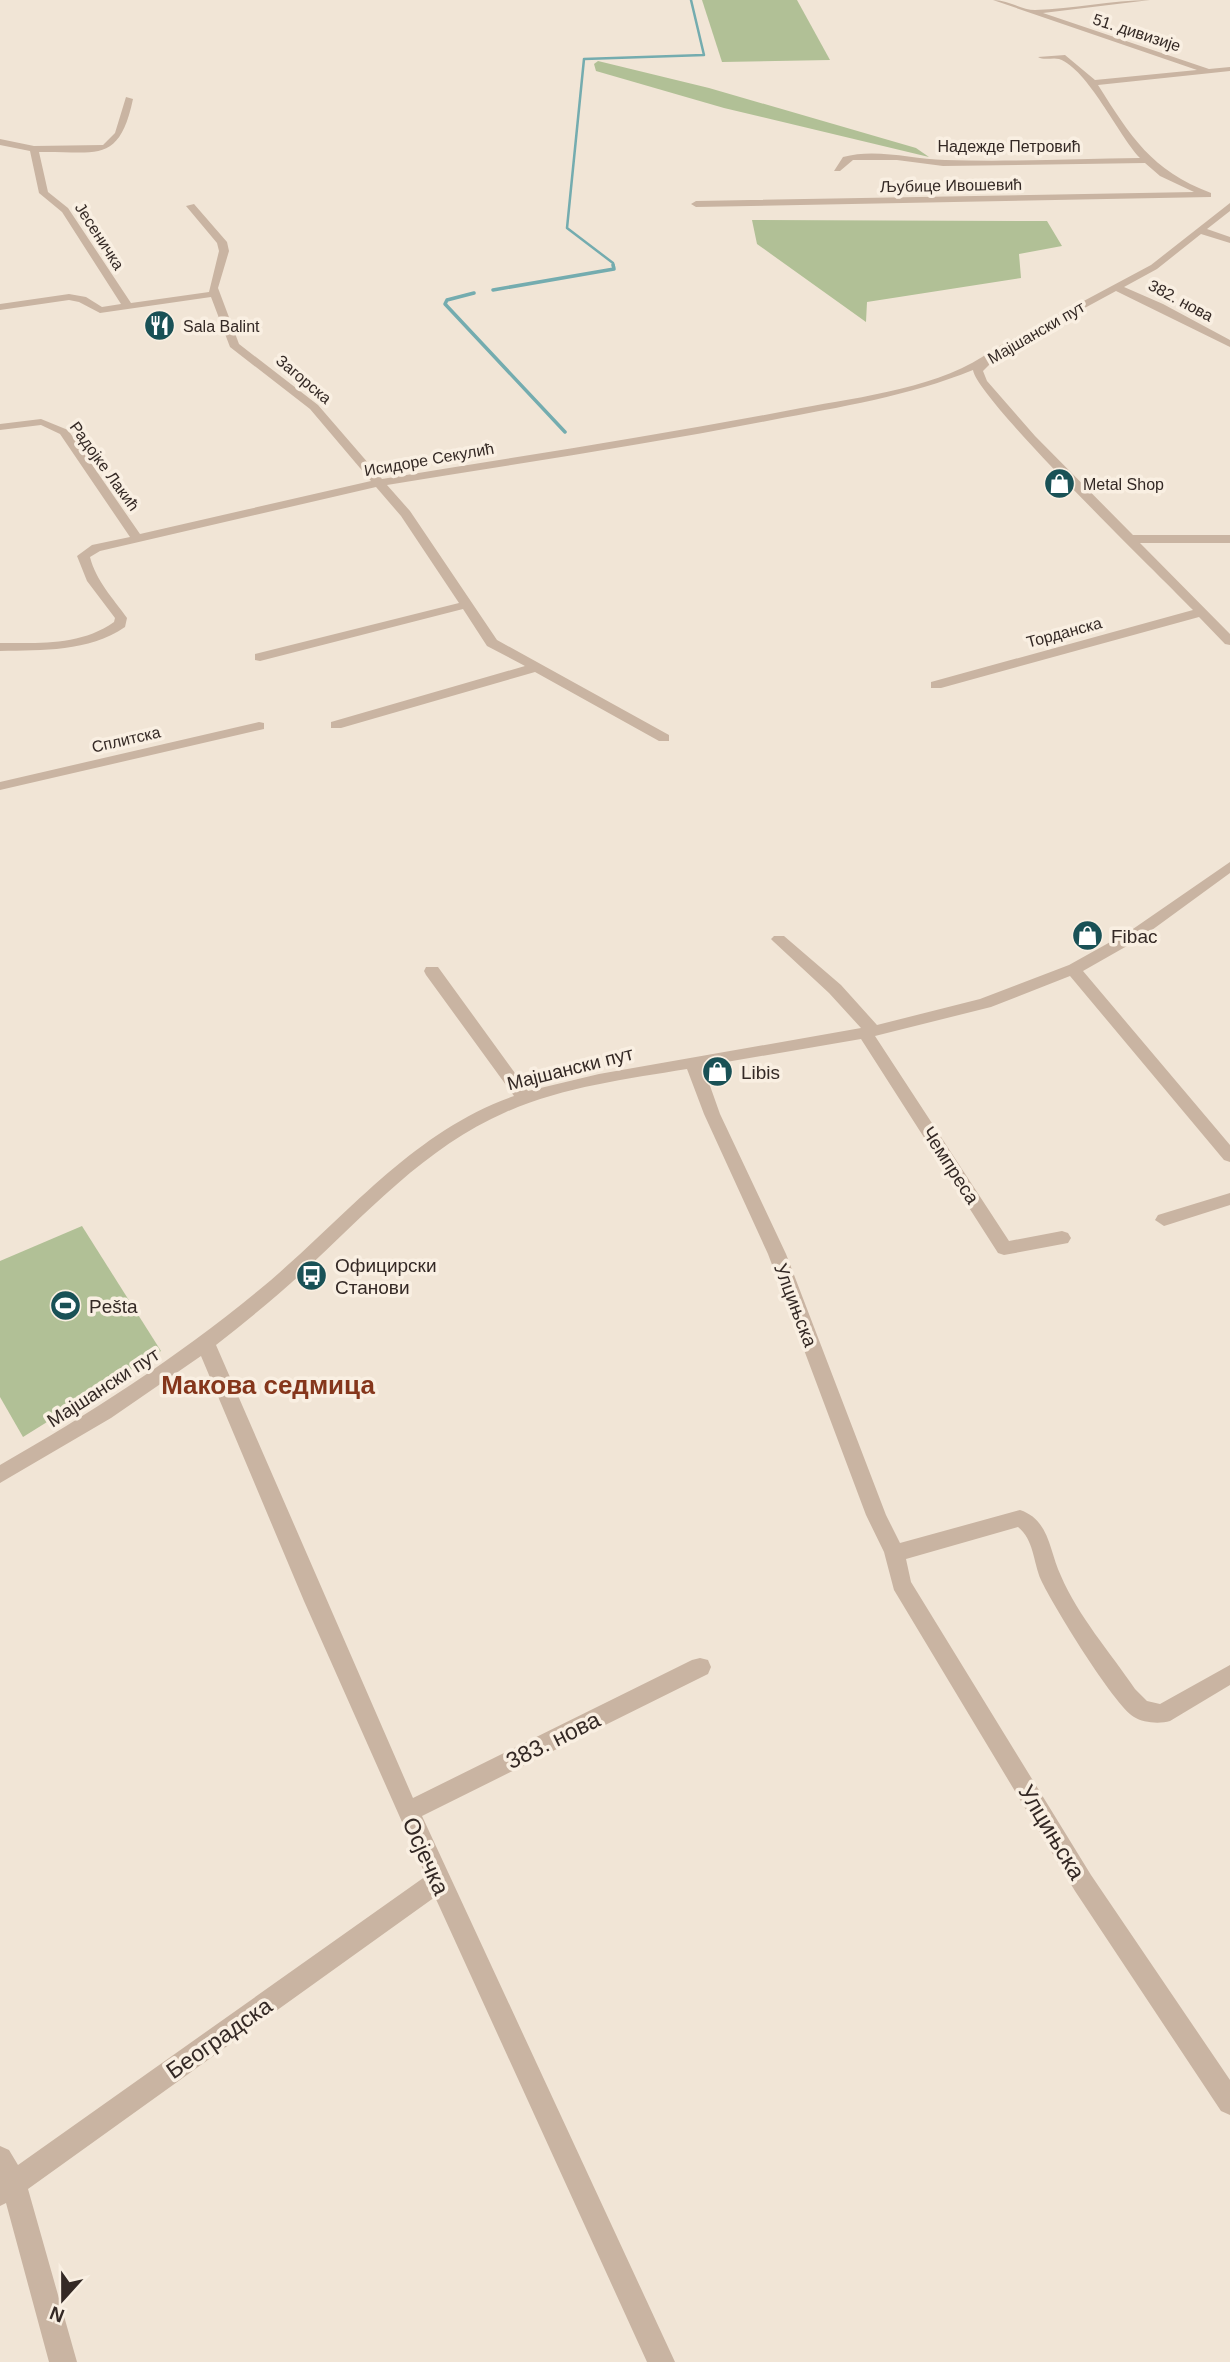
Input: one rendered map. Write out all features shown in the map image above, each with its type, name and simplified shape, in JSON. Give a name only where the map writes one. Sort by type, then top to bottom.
[{"type":"street","name":"51. дивизије","points":[[997,0],[1230,76]]},
{"type":"street","points":[[1032,12],[1146,0]]},
{"type":"street","points":[[1042,57],[1062,57],[1093,83],[1144,161],[1175,183],[1222,199]]},
{"type":"street","points":[[1093,83],[1230,69]]},
{"type":"street","points":[[0,142],[34,149],[90,150],[110,146],[123,124],[129,99]]},
{"type":"street","name":"Јесеничка","points":[[34,149],[44,192],[65,210],[127,305]]},
{"type":"street","name":"Надежде Петровић","points":[[837,169],[846,159],[853,157],[897,157],[956,163],[1144,161]]},
{"type":"street","name":"Љубице Ивошевић","points":[[696,204],[1222,199]]},
{"type":"street","name":"Мајшански пут","points":[[1222,199],[1200,230],[1154,267],[1115,286],[983,362],[978,371],[982,382],[1031,438],[1230,641]]},
{"type":"street","points":[[0,307],[69,297],[82,299],[100,310],[214,294],[224,251],[222,242],[191,206]]},
{"type":"street","points":[[1200,230],[1230,240]]},
{"type":"street","name":"382. нова","points":[[1115,286],[1230,344]]},
{"type":"street","name":"Загорска","points":[[214,294],[234,345],[314,407],[406,514],[492,643],[664,738]]},
{"type":"street","name":"Исидоре Секулић","points":[[0,647],[89,639],[113,631],[120,624],[121,618],[89,577],[83,556],[96,548],[378,483],[711,429],[864,399],[938,380],[983,362]]},
{"type":"street","name":"Радојке Лакић","points":[[0,427],[38,421],[48,422],[64,432],[137,538]]},
{"type":"street","points":[[1129,538],[1230,539]]},
{"type":"street","points":[[260,657],[465,605]]},
{"type":"street","name":"Торданска","points":[[936,685],[1201,612]]},
{"type":"street","points":[[336,724],[534,668]]},
{"type":"street","name":"Сплитска","points":[[0,786],[260,726]]},
{"type":"street","name":"Мајшански пут","points":[[0,1475],[134,1396],[206,1344],[271,1291],[430,1147],[455,1130],[524,1098],[693,1062],[869,1032],[940,1016],[1015,993],[1073,969],[1121,944],[1230,866]]},
{"type":"street","points":[[779,939],[835,989],[869,1032]]},
{"type":"street","points":[[1073,969],[1230,1156]]},
{"type":"street","points":[[432,971],[524,1098]]},
{"type":"street","name":"Чемпреса","points":[[869,1032],[1004,1248],[1062,1238]]},
{"type":"street","name":"Улцињска","points":[[693,1062],[712,1114],[777,1254],[876,1516],[894,1552],[901,1584],[1083,1883],[1230,2102]]},
{"type":"street","points":[[1164,1220],[1230,1199]]},
{"type":"street","name":"Осјечка","points":[[206,1344],[300,1570],[438,1882],[661,2362]]},
{"type":"street","points":[[894,1552],[911,1550],[1020,1518],[1030,1523],[1052,1578],[1127,1696],[1141,1710],[1162,1714],[1230,1674]]},
{"type":"street","name":"383. нова","points":[[407,1812],[700,1668]]},
{"type":"street","name":"Београдска","points":[[7,2188],[438,1882]]},
{"type":"street","points":[[0,2159],[63,2362]]},
{"type":"green space","points":[[702,0],[797,0],[830,60],[722,62]]},
{"type":"green space","points":[[598,61],[709,88],[916,148],[929,157],[724,108],[596,71],[594,64]]},
{"type":"green space","points":[[752,220],[1047,221],[1062,246],[1019,254],[1021,278],[867,302],[866,322],[757,244]]},
{"type":"green space","name":"Pešta","points":[[82,1226],[161,1351],[23,1437],[0,1397],[0,1261]]},
{"type":"waterway","points":[[614,267],[613,263],[567,228],[584,59],[704,55],[691,0]]},
{"type":"waterway","points":[[493,290],[614,269],[613,265]]},
{"type":"waterway","points":[[474,293],[447,300],[445,304],[565,432]]},
{"type":"place","name":"Sala Balint","points":[[160,326]]},
{"type":"place","name":"Metal Shop","points":[[1060,484]]},
{"type":"place","name":"Fibac","points":[[1088,936]]},
{"type":"place","name":"Libis","points":[[718,1072]]},
{"type":"place","name":"Официрски Станови","points":[[312,1276]]},
{"type":"place","name":"Pešta","points":[[66,1306]]},
{"type":"district","name":"Макова седмица","points":[[268,1385]]}]
